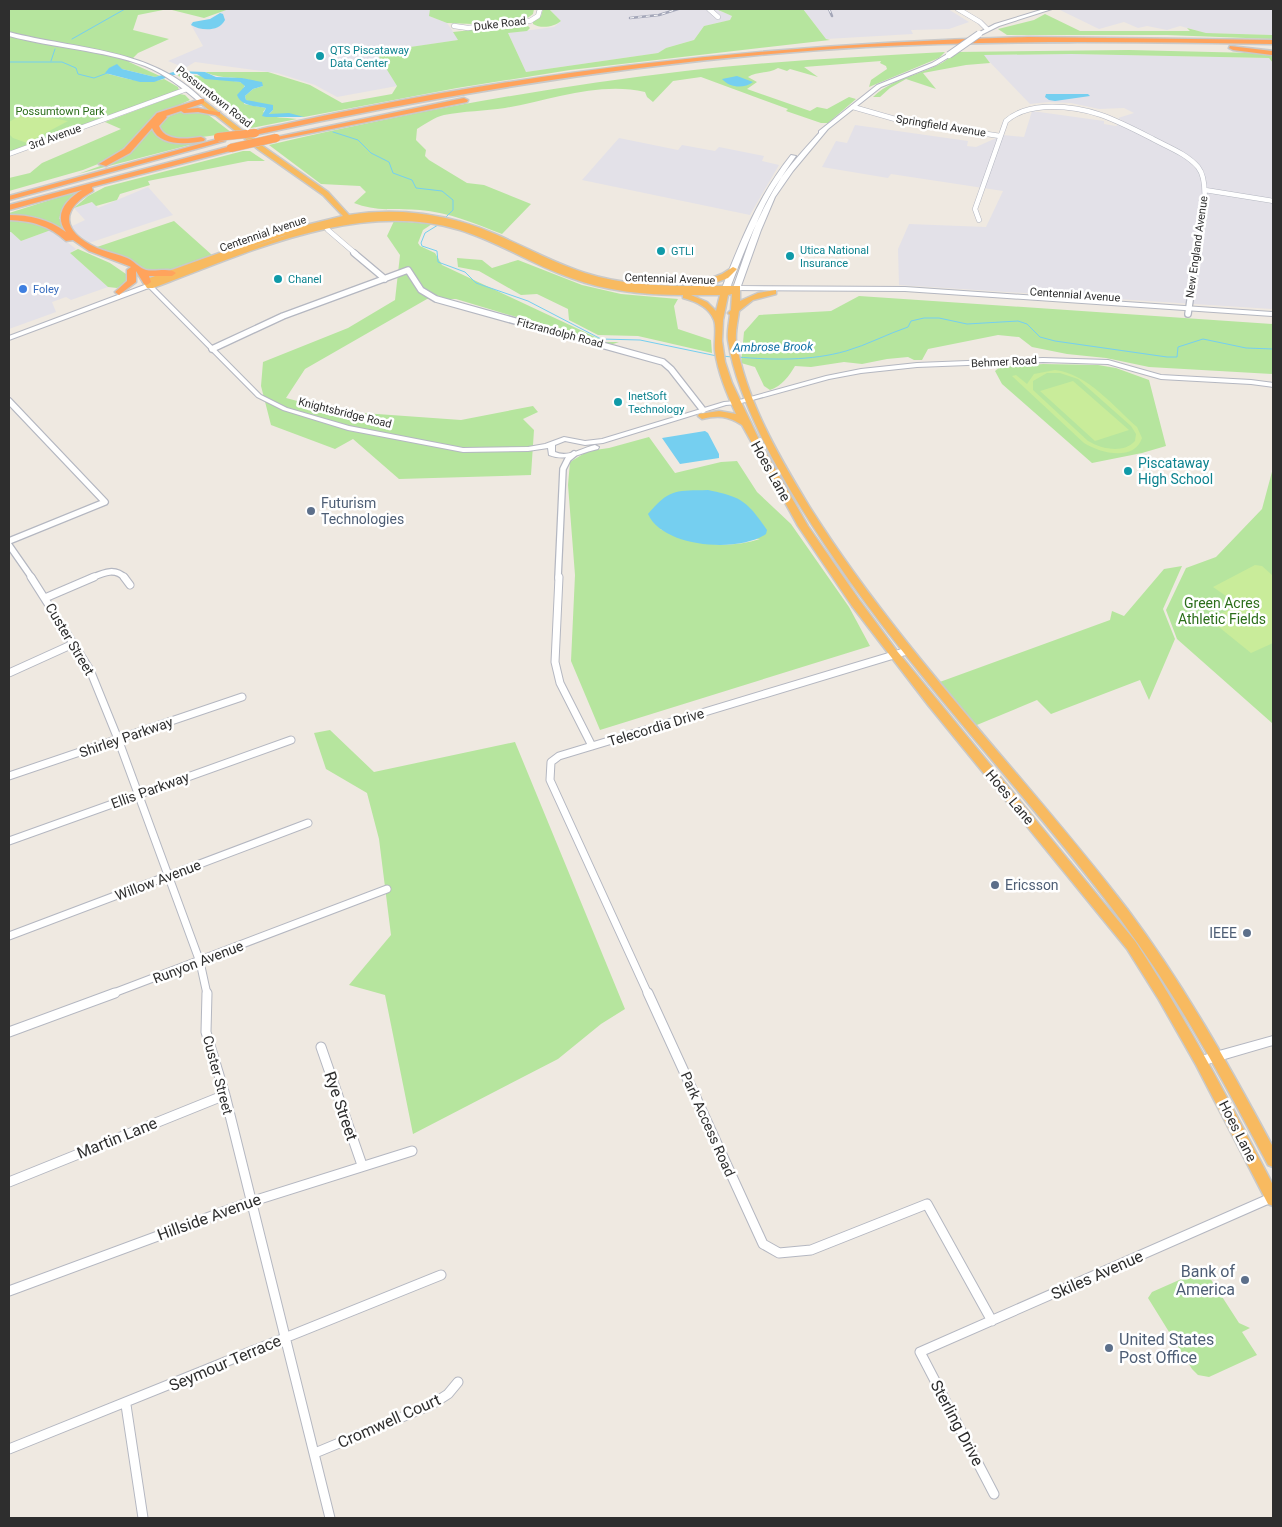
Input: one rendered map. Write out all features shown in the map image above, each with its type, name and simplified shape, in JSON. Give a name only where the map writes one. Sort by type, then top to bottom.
[{"type":"highway","points":[[9,196],[220,139],[397,103],[500,85],[635,66],[762,52],[1016,39],[1273,42]]},
{"type":"highway","points":[[9,208],[231,148],[412,109],[527,89],[639,74],[766,60],[900,51],[1008,47],[1124,46],[1233,48],[1273,52]]},
{"type":"highway","points":[[202,102],[166,116],[156,124],[155,129],[158,134],[169,139],[220,139]]},
{"type":"highway","points":[[9,196],[110,162],[127,151],[160,115],[202,102]]},
{"type":"highway","name":"Possumtown Road","points":[[202,102],[270,155],[334,201],[348,219]]},
{"type":"highway","points":[[176,112],[193,110],[217,114]]},
{"type":"highway","points":[[130,174],[127,177],[97,186],[78,196],[64,211],[64,222],[68,229],[85,244],[128,262],[148,284]]},
{"type":"highway","points":[[297,228],[332,213],[335,209],[334,201],[351,207],[387,214]]},
{"type":"highway","name":"Centennial Avenue","points":[[148,284],[172,273],[297,228],[387,214],[441,221],[480,229],[580,274],[601,280],[646,287],[725,290]]},
{"type":"highway","points":[[9,218],[32,219],[52,225],[82,248],[136,271],[154,274],[172,273]]},
{"type":"highway","name":"Centennial Avenue","points":[[148,284],[286,236],[325,225],[348,219],[391,218],[441,221],[472,231],[582,280],[626,290],[664,292],[736,290]]},
{"type":"highway","points":[[687,288],[703,285],[725,276],[733,269]]},
{"type":"highway","points":[[120,292],[132,282],[136,271]]},
{"type":"highway","name":"Hoes Lane","points":[[725,290],[717,319],[721,362],[746,424],[797,517],[853,600],[895,654],[1131,945],[1202,1061],[1273,1198]]},
{"type":"highway","name":"Hoes Lane","points":[[736,290],[732,315],[736,364],[747,400],[767,442],[794,490],[848,573],[907,651],[1113,900],[1162,967],[1216,1056],[1273,1160]]},
{"type":"highway","points":[[732,315],[739,305],[747,299],[773,290]]},
{"type":"highway","points":[[664,292],[700,300],[710,307],[717,319]]},
{"type":"highway","points":[[702,413],[727,413],[746,424]]},
{"type":"main road","points":[[736,290],[762,217],[773,196],[792,167],[826,130],[886,82],[934,64],[987,29],[1048,9]]},
{"type":"main road","name":"Possumtown Road","points":[[9,34],[34,41],[123,57],[148,65],[173,78],[202,102]]},
{"type":"main road","points":[[725,290],[754,216],[780,170],[803,144],[826,130]]},
{"type":"main road","points":[[743,272],[752,282],[773,290]]},
{"type":"main road","name":"Centennial Avenue","points":[[9,332],[120,292],[148,284]]},
{"type":"main road","name":"Centennial Avenue","points":[[9,338],[148,284]]},
{"type":"main road","name":"Centennial Avenue","points":[[736,290],[905,294],[1188,311],[1273,314]]},
{"type":"main road","name":"Centennial Avenue","points":[[1188,311],[1273,320]]},
{"type":"street","name":"Duke Road","points":[[454,26],[468,28],[530,21],[538,16],[540,9]]},
{"type":"street","points":[[709,9],[718,17]]},
{"type":"street","points":[[958,9],[980,22],[987,29]]},
{"type":"street","points":[[980,22],[997,25]]},
{"type":"street","name":"3rd Avenue","points":[[9,154],[186,89]]},
{"type":"street","name":"New England Avenue","points":[[978,220],[975,209],[1008,118],[1018,112],[1031,108],[1059,106],[1093,111],[1112,118],[1189,159],[1202,173],[1205,190],[1188,311]]},
{"type":"street","name":"Springfield Avenue","points":[[853,107],[902,121],[1000,136]]},
{"type":"street","points":[[1205,190],[1273,201]]},
{"type":"street","points":[[212,349],[233,337],[386,278],[328,230],[325,225]]},
{"type":"street","name":"Fitzrandolph Road","points":[[386,278],[408,270],[421,290],[436,299],[658,360],[671,369],[702,413]]},
{"type":"street","name":"Knightsbridge Road","points":[[148,284],[267,401],[326,422],[442,447],[488,451],[528,449],[553,451]]},
{"type":"street","name":"Behmer Road","points":[[736,403],[828,376],[861,371],[917,365],[1043,360],[1108,362],[1161,377],[1273,385]]},
{"type":"street","points":[[9,401],[105,502],[9,543]]},
{"type":"street","points":[[553,451],[557,440],[564,439],[585,443],[603,441],[736,403]]},
{"type":"street","points":[[553,451],[566,457],[702,413]]},
{"type":"street","points":[[563,469],[568,459],[576,453],[579,446],[576,441]]},
{"type":"street","points":[[553,451],[563,469]]},
{"type":"street","name":"Telecordia Drive","points":[[563,469],[555,662],[560,683],[592,746],[907,651]]},
{"type":"street","name":"Custer Street","points":[[9,543],[90,670],[118,739],[200,962],[207,994],[206,1032],[225,1095],[250,1202],[286,1337],[330,1518]]},
{"type":"street","points":[[45,598],[109,571],[120,573],[130,585]]},
{"type":"street","points":[[9,673],[73,644]]},
{"type":"street","name":"Shirley Parkway","points":[[9,776],[242,697]]},
{"type":"street","name":"Ellis Parkway","points":[[9,841],[291,740]]},
{"type":"street","name":"Park Access Road","points":[[592,746],[559,756],[551,762],[550,780],[764,1244],[779,1253],[811,1250],[927,1204],[992,1321]]},
{"type":"street","name":"Willow Avenue","points":[[9,936],[308,823]]},
{"type":"street","name":"Runyon Avenue","points":[[9,1032],[200,962],[387,889]]},
{"type":"street","points":[[1202,1061],[1273,1040]]},
{"type":"street","name":"Rye Street","points":[[321,1047],[362,1165]]},
{"type":"street","name":"Martin Lane","points":[[9,1182],[225,1095]]},
{"type":"street","name":"Hillside Avenue","points":[[9,1291],[250,1202],[362,1165],[412,1151]]},
{"type":"street","name":"Skiles Avenue","points":[[920,1352],[1273,1198]]},
{"type":"street","name":"Seymour Terrace","points":[[9,1449],[126,1405],[286,1337],[441,1276]]},
{"type":"street","name":"Sterling Drive","points":[[920,1352],[994,1494]]},
{"type":"street","name":"Cromwell Court","points":[[315,1453],[432,1405],[448,1394],[458,1382]]},
{"type":"street","points":[[126,1405],[143,1518]]},
{"type":"shaded area","points":[[229,9],[430,9],[429,16],[447,23],[459,40],[377,52],[397,86],[337,97],[315,85],[277,73],[195,62],[185,68],[168,61],[203,46],[190,23],[221,17],[219,12]]},
{"type":"shaded area","points":[[549,9],[716,9],[732,16],[730,20],[704,26],[694,40],[666,48],[658,53],[526,72],[508,33],[554,27],[561,21]]},
{"type":"shaded area","points":[[803,9],[948,9],[969,22],[949,29],[911,30],[913,34],[826,39]]},
{"type":"shaded area","points":[[1273,9],[1273,35],[1206,33],[1180,26],[1167,30],[1147,26],[1138,28],[1124,22],[1099,29],[1060,10]]},
{"type":"shaded area","points":[[1072,54],[1269,58],[1273,63],[1273,309],[899,285],[898,249],[909,224],[986,227],[1003,191],[891,174],[888,178],[822,167],[836,141],[847,143],[855,125],[968,141],[967,146],[976,147],[1003,135],[1024,137],[1032,111],[1104,121],[1104,124],[1116,126],[1124,122],[1118,118],[1134,113],[1124,108],[1099,109],[1071,103],[1049,102],[1030,104],[983,55]]},
{"type":"shaded area","points":[[619,138],[678,150],[682,145],[715,151],[719,147],[764,156],[762,161],[779,165],[750,215],[582,180]]},
{"type":"shaded area","points":[[148,187],[173,215],[89,243],[70,227],[85,220],[74,208],[93,202],[98,208]]},
{"type":"shaded area","points":[[51,230],[76,249],[70,253],[108,287],[71,300],[66,297],[52,302],[56,312],[9,329],[9,232],[21,241]]},
{"type":"green space","name":"Possumtown Park","points":[[9,9],[168,9],[138,15],[133,30],[169,39],[138,53],[129,62],[160,76],[155,77],[122,69],[105,73],[142,81],[164,79],[178,87],[179,90],[12,152],[9,149]]},
{"type":"green space","points":[[168,9],[229,9],[204,18]]},
{"type":"green space","points":[[430,9],[534,9],[533,14],[526,19],[473,24],[447,23],[429,16]]},
{"type":"green space","points":[[543,9],[549,9],[561,21],[547,27],[533,24],[533,21],[541,16]]},
{"type":"green space","points":[[716,9],[803,9],[826,39],[830,40],[570,70],[457,88],[304,117],[269,114],[273,110],[246,100],[245,96],[253,89],[263,86],[241,78],[220,77],[205,72],[268,72],[310,85],[342,103],[392,94],[397,86],[376,52],[458,40],[453,32],[526,24],[530,28],[527,31],[508,33],[526,72],[658,53],[666,48],[694,40],[704,26],[730,20],[732,16]]},
{"type":"green space","points":[[1045,14],[1080,31],[1190,31],[1187,28],[1206,33],[1273,35],[1273,39],[1167,35],[1007,35],[998,29],[1034,20]]},
{"type":"green space","points":[[1129,50],[1253,53],[1273,55],[1273,63],[1269,58],[1072,54],[984,55],[990,63],[966,65],[923,73],[936,89],[906,79],[890,88],[880,97],[873,97],[893,83],[937,65],[947,60],[956,52]]},
{"type":"green space","points":[[945,52],[939,58],[869,87],[871,80],[887,69],[886,66],[880,63],[881,61],[804,67],[818,77],[790,69],[787,71],[778,68],[748,77],[757,82],[747,89],[810,111],[817,107],[827,109],[849,97],[856,99],[828,123],[821,123],[786,111],[788,109],[701,77],[673,81],[653,102],[647,97],[645,92],[628,89],[593,90],[505,108],[444,115],[417,129],[416,140],[426,150],[425,156],[429,160],[467,183],[484,185],[531,204],[502,234],[441,213],[420,210],[378,209],[354,203],[366,192],[360,186],[321,184],[269,145],[476,102],[633,77],[750,65]]},
{"type":"green space","points":[[176,74],[240,82],[245,85],[243,89],[244,104],[266,108],[263,112],[271,116],[297,119],[246,129],[208,96]]},
{"type":"green space","points":[[180,94],[185,95],[190,100],[161,113],[127,148],[113,158],[83,170],[9,191],[9,178],[30,173],[42,163],[121,129],[105,122]]},
{"type":"green space","points":[[186,111],[206,113],[232,133],[187,139],[163,135],[158,127],[161,123],[170,116]]},
{"type":"green space","points":[[24,113],[68,121],[27,143],[13,138],[9,134],[9,122]]},
{"type":"green space","points":[[152,126],[155,132],[166,138],[201,142],[78,174],[114,161]]},
{"type":"green space","points":[[243,151],[250,151],[265,161],[248,161],[148,181],[150,185],[120,194],[117,200],[96,206],[92,202],[74,208],[88,196],[105,187]]},
{"type":"green space","points":[[85,189],[65,205],[59,219],[61,219],[63,228],[38,218],[9,216],[9,213]]},
{"type":"green space","points":[[9,220],[50,225],[51,230],[21,241],[9,232]]},
{"type":"green space","points":[[174,221],[212,255],[167,271],[154,273],[143,269],[128,259],[97,247]]},
{"type":"green space","points":[[394,221],[432,224],[423,230],[418,243],[420,246],[435,253],[442,265],[606,342],[619,342],[610,345],[456,299],[427,299],[305,369],[286,398],[335,411],[461,420],[533,406],[538,412],[523,419],[534,430],[531,475],[399,479],[353,439],[335,449],[271,425],[261,386],[263,362],[348,328],[395,300],[400,255],[387,236]]},
{"type":"green space","points":[[78,249],[110,263],[126,274],[127,282],[117,288],[108,287],[70,253]]},
{"type":"green space","points":[[457,258],[482,260],[492,268],[518,260],[582,285],[621,294],[678,299],[674,306],[678,329],[711,340],[712,353],[638,336],[598,335],[569,320],[568,309],[537,294],[521,295],[479,271],[458,267]]},
{"type":"green space","points":[[859,296],[1273,324],[1273,374],[1149,367],[1106,358],[1067,354],[1032,347],[1019,337],[998,335],[928,349],[922,360],[914,360],[908,357],[862,364],[844,362],[811,367],[795,366],[782,383],[770,390],[764,386],[755,367],[741,363],[744,332],[759,315],[831,311]]},
{"type":"green space","points":[[1043,364],[1098,365],[1116,368],[1149,380],[1166,446],[1092,463],[1002,384],[995,371],[1000,367]]},
{"type":"green space","points":[[1055,370],[1067,373],[1089,384],[1137,427],[1142,438],[1138,446],[1124,453],[1116,453],[1099,450],[1084,443],[1012,376],[1016,375],[1027,384],[1034,374]],"holes":[[[1047,373],[1060,373],[1078,379],[1131,426],[1136,434],[1135,441],[1125,448],[1119,449],[1106,448],[1094,444],[1088,441],[1033,390],[1033,381]]]},
{"type":"green space","points":[[1073,381],[1129,430],[1095,441],[1040,391]]},
{"type":"green space","points":[[649,437],[675,473],[721,462],[737,461],[757,492],[791,524],[849,607],[870,646],[600,730],[571,661],[575,575],[568,485],[570,462],[588,451],[609,448]],"holes":[[[660,529],[760,539],[735,544],[709,544],[697,542]]]},
{"type":"green space","name":"Green Acres Athletic Fields","points":[[1273,468],[1273,724],[1177,639],[1166,610],[1186,568],[1216,557],[1262,509]]},
{"type":"green space","points":[[1255,565],[1262,566],[1273,576],[1273,643],[1251,653],[1209,619],[1239,605],[1213,587]]},
{"type":"green space","points":[[1182,566],[1163,609],[1175,639],[1149,700],[1140,680],[1051,714],[1037,700],[972,727],[937,683],[1110,620],[1112,611],[1124,616],[1164,569]]},
{"type":"green space","points":[[330,730],[374,772],[515,742],[625,1009],[601,1024],[558,1059],[413,1134],[385,995],[349,985],[391,935],[379,839],[367,793],[326,769],[314,733]]},
{"type":"green space","points":[[1195,1273],[1203,1274],[1210,1278],[1239,1323],[1250,1328],[1242,1332],[1257,1355],[1209,1377],[1198,1375],[1192,1369],[1148,1298],[1152,1292]]},
{"type":"water","points":[[220,13],[223,14],[225,20],[219,27],[205,29],[191,25],[193,22],[210,19]]},
{"type":"water","points":[[117,64],[122,69],[155,77],[177,71],[205,72],[216,77],[242,78],[262,82],[263,86],[253,89],[245,96],[246,100],[273,105],[273,110],[269,114],[289,113],[304,117],[262,116],[266,108],[249,105],[239,99],[237,95],[245,86],[240,82],[205,79],[197,74],[180,73],[154,82],[140,82],[105,73],[109,68]]},
{"type":"water","points":[[737,76],[753,82],[737,87],[722,79]]},
{"type":"water","points":[[1046,94],[1088,94],[1090,96],[1055,101],[1045,97]]},
{"type":"water","points":[[705,431],[708,433],[719,454],[719,458],[680,464],[662,438]]},
{"type":"water","points":[[708,490],[729,495],[749,506],[767,530],[766,534],[754,540],[738,544],[702,544],[669,534],[656,525],[648,514],[668,495],[681,491]]},
{"type":"waterway","points":[[72,39],[125,9]]},
{"type":"waterway","points":[[51,61],[55,49]]},
{"type":"waterway","name":"Ambrose Brook","points":[[9,62],[62,62],[76,68],[78,74],[94,78],[110,72]]},
{"type":"waterway","name":"Ambrose Brook","points":[[333,132],[358,140],[371,153],[389,162],[393,173],[412,180],[416,188],[442,191],[453,200],[453,210],[445,218]]},
{"type":"waterway","name":"Ambrose Brook","points":[[438,225],[425,233],[421,243],[422,246],[437,251],[438,262],[465,272],[476,283],[528,301],[601,339],[640,340],[717,356]]},
{"type":"waterway","name":"Ambrose Brook","points":[[737,357],[764,359],[819,357],[862,346],[908,327],[911,321],[924,318],[939,318],[967,324],[1018,321],[1027,324],[1040,337],[1055,341],[1167,357],[1177,357],[1178,347],[1203,339],[1246,348],[1273,349]]},
{"type":"waterway","name":"Ambrose Brook","points":[[722,356],[732,357]]},
{"type":"railway","points":[[630,18],[659,15],[678,9]]},
{"type":"railway","points":[[829,9],[832,16]]},
{"type":"place","name":"QTS Piscataway Data Center","points":[[320,56]]},
{"type":"place","name":"GTLI","points":[[661,251]]},
{"type":"place","name":"Utica National Insurance","points":[[790,256]]},
{"type":"place","name":"Chanel","points":[[278,279]]},
{"type":"place","name":"Foley","points":[[23,289]]},
{"type":"place","name":"InetSoft Technology","points":[[618,402]]},
{"type":"place","name":"Piscataway High School","points":[[1128,471]]},
{"type":"place","name":"Futurism Technologies","points":[[311,511]]},
{"type":"place","name":"Ericsson","points":[[995,885]]},
{"type":"place","name":"IEEE","points":[[1247,933]]},
{"type":"place","name":"Bank of America","points":[[1245,1280]]},
{"type":"place","name":"United States Post Office","points":[[1109,1348]]}]
